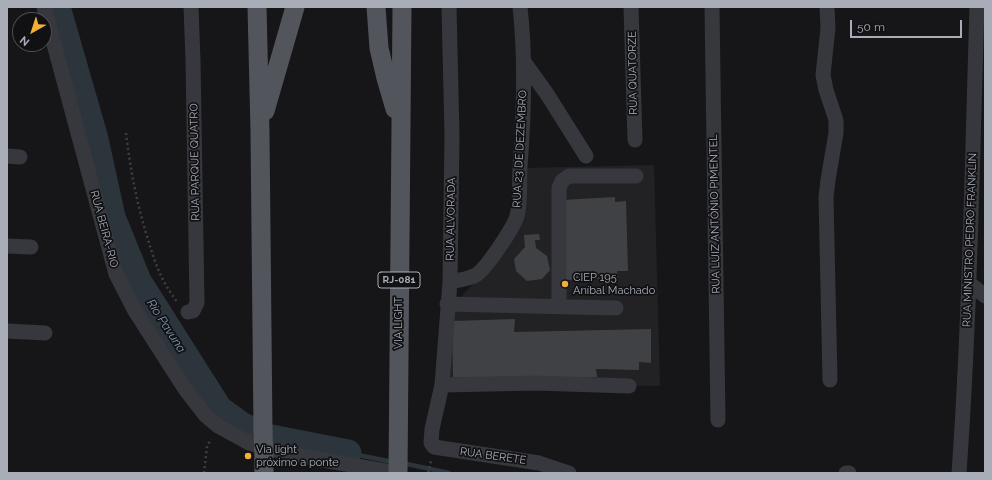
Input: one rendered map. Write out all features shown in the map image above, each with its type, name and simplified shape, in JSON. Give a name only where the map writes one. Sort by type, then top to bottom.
[{"type":"main road","points":[[257,7],[264,466]]},
{"type":"main road","points":[[260,132],[295,7]]},
{"type":"main road","name":"RJ-081","points":[[376,7],[379,48],[400,125]]},
{"type":"main road","name":"VIA LIGHT","points":[[398,473],[402,7]]},
{"type":"street","name":"RUA BEIRA-RIO","points":[[44,7],[116,274],[135,311],[186,389],[205,415],[218,426]]},
{"type":"street","name":"RUA PARQUE QUATRO","points":[[188,312],[193,311],[197,303],[194,60],[191,7]]},
{"type":"street","name":"RUA ALVORADA","points":[[432,429],[442,385],[447,304],[450,282],[452,128],[449,7]]},
{"type":"street","name":"RUA 23 DE DEZEMBRO","points":[[450,282],[473,277],[483,269],[493,256],[517,217],[523,137],[524,62],[523,30],[520,7]]},
{"type":"street","name":"RUA QUATORZE","points":[[631,7],[635,140]]},
{"type":"street","name":"RUA LUIZ ANTÔNIO PIMENTEL","points":[[712,7],[718,420]]},
{"type":"street","points":[[828,7],[828,28],[823,76],[836,120],[836,133],[826,197],[830,380]]},
{"type":"street","points":[[978,7],[985,12]]},
{"type":"street","name":"RUA MINISTRO PEDRO FRANKLIN","points":[[959,473],[963,418],[978,7]]},
{"type":"street","points":[[524,62],[547,94],[586,156]]},
{"type":"street","points":[[972,154],[985,163]]},
{"type":"street","points":[[559,306],[559,188],[562,181],[568,176],[636,176]]},
{"type":"street","points":[[7,246],[31,248]]},
{"type":"street","points":[[968,283],[985,296]]},
{"type":"street","points":[[447,304],[616,308]]},
{"type":"street","points":[[7,330],[45,333]]},
{"type":"street","points":[[442,385],[536,383],[629,386]]},
{"type":"street","points":[[218,426],[249,443],[294,455],[398,473]]},
{"type":"street","name":"RUA BERETE","points":[[432,429],[431,443],[434,447],[539,463],[569,473]]},
{"type":"path","points":[[126,133],[131,174],[156,267],[168,291],[182,308],[188,312]]},
{"type":"path","points":[[204,473],[207,447],[218,426]]},
{"type":"path","points":[[428,473],[432,457]]},
{"type":"shaded area","name":"CIEP 195 Aníbal Machado","points":[[654,165],[660,386],[447,383],[450,309],[495,260],[518,218],[521,168]]},
{"type":"building","points":[[615,197],[615,202],[626,201],[628,271],[617,271],[618,278],[564,280],[562,200]]},
{"type":"building","points":[[539,234],[540,240],[535,240],[536,248],[547,256],[550,270],[542,279],[527,281],[516,271],[514,259],[525,247],[524,235]]},
{"type":"building","points":[[515,319],[514,332],[651,329],[651,363],[639,362],[639,370],[596,369],[597,377],[453,377],[452,321]]},
{"type":"waterway","name":"Rio Pavuna","points":[[57,7],[95,139],[112,217],[138,281],[219,409],[241,425],[266,437],[348,453]]},
{"type":"waterway","name":"Rio Pavuna","points":[[348,453],[393,462]]},
{"type":"waterway","name":"Rio Pavuna","points":[[402,463],[449,473]]},
{"type":"place","name":"CIEP 195 Aníbal Machado","points":[[565,284]]},
{"type":"place","name":"Via light próximo a ponte","points":[[248,456]]}]
